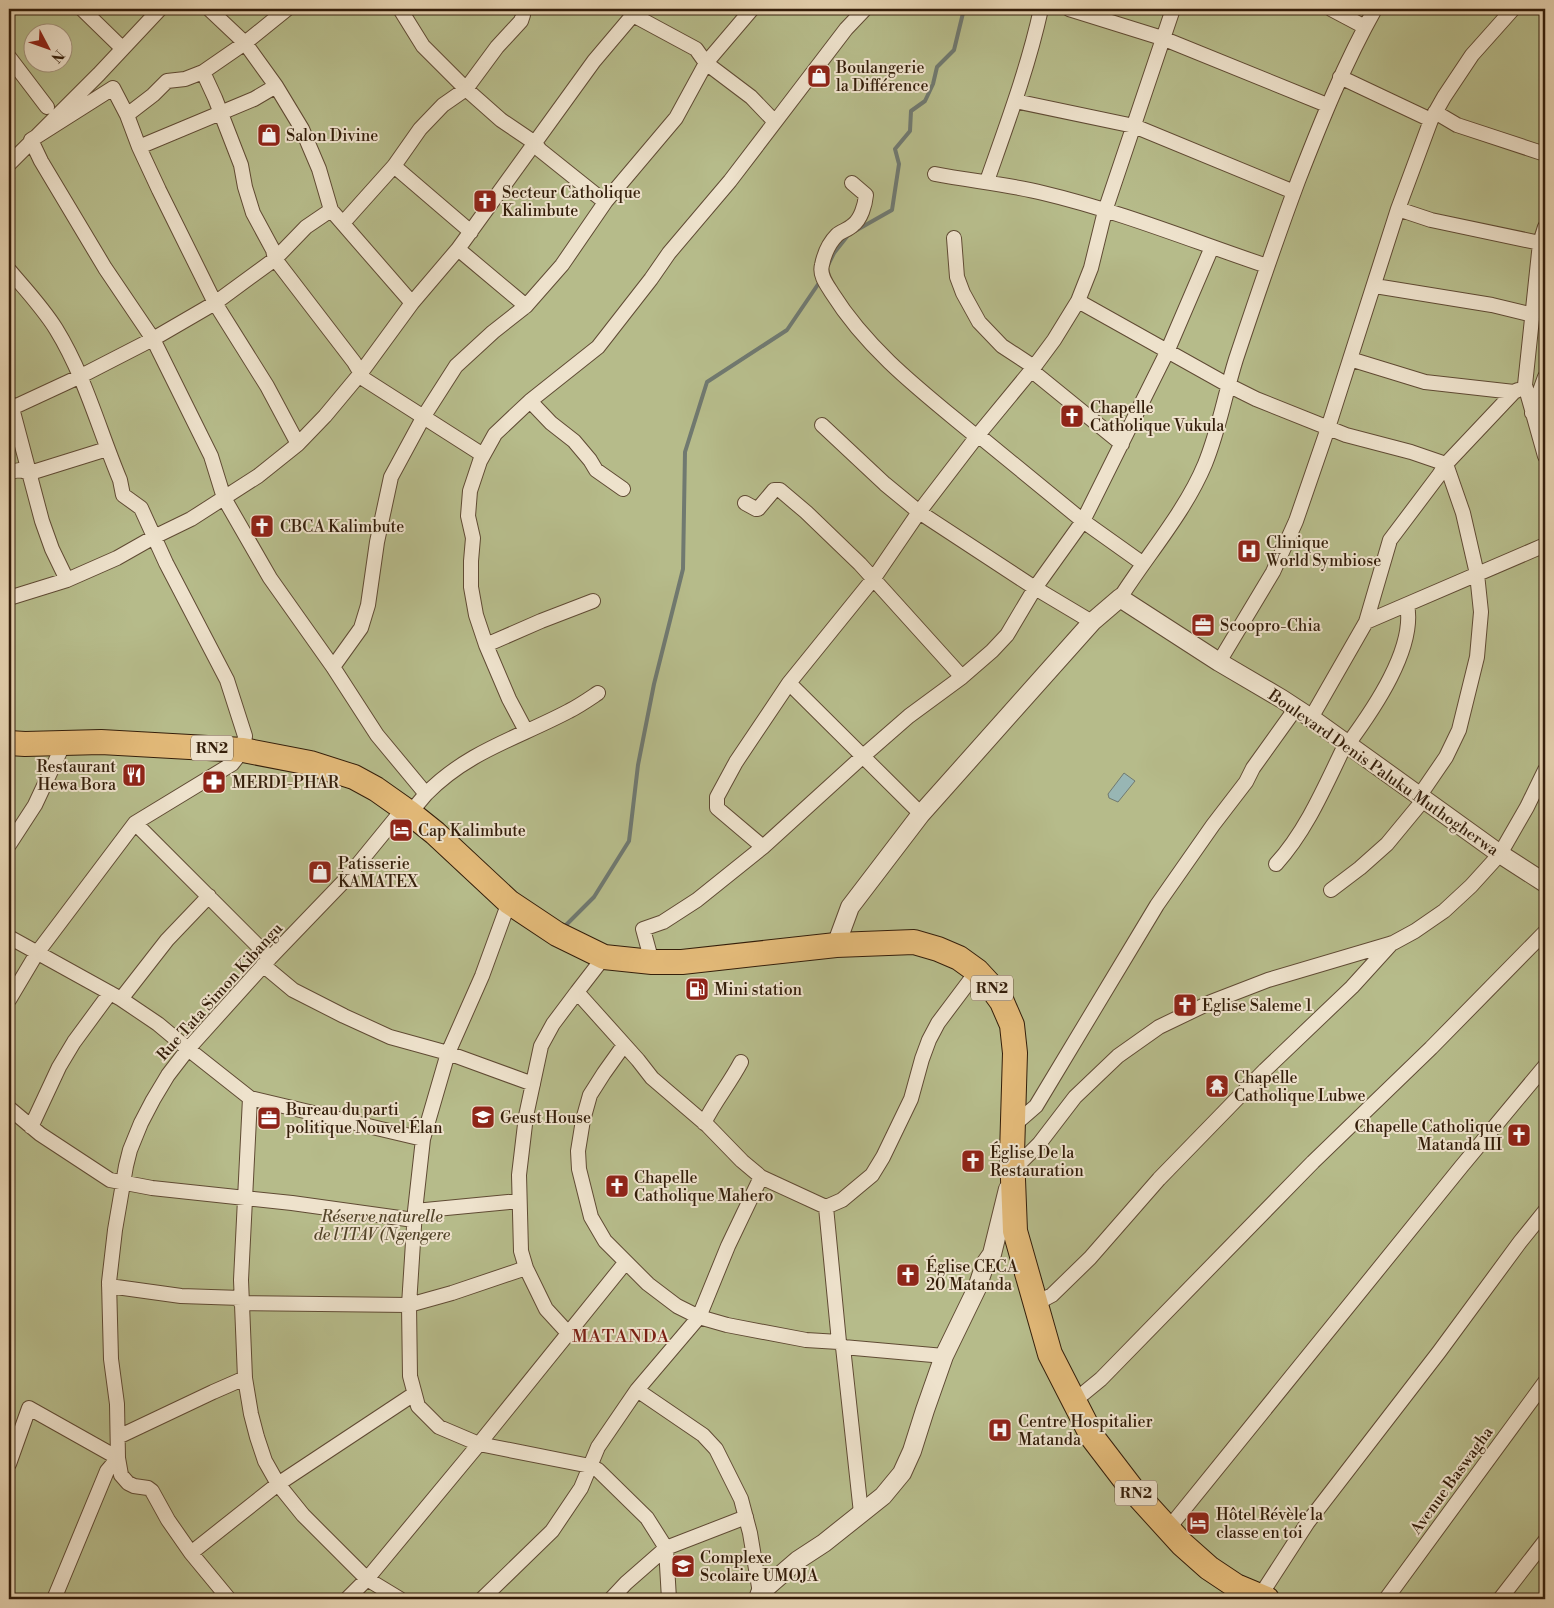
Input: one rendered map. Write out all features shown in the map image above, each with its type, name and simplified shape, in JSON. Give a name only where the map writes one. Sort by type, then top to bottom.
[{"type":"highway","name":"RN2","points":[[9,743],[101,742],[243,750],[310,763],[354,777],[376,789],[435,833],[509,902],[557,934],[604,957],[652,962],[682,962],[836,945],[914,942],[959,958],[977,971],[989,984],[1002,1002],[1012,1024],[1016,1053],[1012,1170],[1015,1231],[1050,1354],[1093,1438],[1132,1489],[1182,1544],[1209,1568],[1236,1586],[1263,1598]]},
{"type":"street","points":[[82,9],[122,48]]},
{"type":"street","points":[[9,164],[160,9]]},
{"type":"street","points":[[209,9],[245,43],[276,86],[305,135],[319,169],[331,210],[412,303]]},
{"type":"street","points":[[127,116],[167,82],[185,79],[203,72],[245,43],[287,9]]},
{"type":"street","points":[[400,9],[423,46],[466,89],[501,120],[535,143],[540,150],[605,202]]},
{"type":"street","points":[[333,667],[361,628],[368,606],[391,477],[424,416],[456,366],[493,332],[526,306],[562,265],[605,202],[676,118],[706,63],[752,9]]},
{"type":"street","points":[[526,731],[509,699],[486,645],[476,614],[472,588],[471,561],[473,538],[468,516],[470,491],[482,456],[495,434],[530,401],[598,347],[669,253],[708,208],[846,29],[865,9]]},
{"type":"street","points":[[987,181],[1015,101],[1034,40],[1041,9]]},
{"type":"street","points":[[1069,9],[1162,38],[1327,105]]},
{"type":"street","points":[[763,847],[717,808],[717,797],[736,762],[789,683],[874,578],[919,512],[977,436],[1033,368],[1054,340],[1078,301],[1091,268],[1105,211],[1173,9]]},
{"type":"street","points":[[1331,9],[1364,27]]},
{"type":"street","points":[[836,945],[850,907],[921,814],[1092,622],[1120,598],[1142,563],[1186,503],[1205,464],[1228,385],[1267,266],[1327,105],[1364,27],[1375,9]]},
{"type":"street","points":[[1219,662],[1273,572],[1296,521],[1375,286],[1398,209],[1433,116],[1472,55],[1513,9]]},
{"type":"street","points":[[343,223],[394,166],[420,128],[443,105],[466,89],[497,47],[521,21],[524,11]]},
{"type":"street","points":[[9,598],[67,580],[117,558],[191,519],[258,476],[298,444],[325,416],[360,374],[412,303],[458,249],[594,61],[635,12],[696,49],[706,63],[751,97],[775,122]]},
{"type":"street","points":[[9,57],[47,106]]},
{"type":"street","points":[[203,72],[241,165],[245,187],[253,212],[273,250],[275,259],[354,362],[364,379],[424,416],[482,456]]},
{"type":"street","points":[[1340,77],[1433,116],[1545,154]]},
{"type":"street","points":[[139,147],[254,99],[276,86]]},
{"type":"street","points":[[32,140],[113,88],[127,116],[139,147],[215,303],[267,386],[298,444]]},
{"type":"street","points":[[1015,101],[1134,126],[1294,192]]},
{"type":"street","points":[[32,140],[41,161],[105,268],[153,339],[211,456],[224,498],[270,578],[333,667],[377,735],[426,794]]},
{"type":"street","points":[[394,166],[471,232]]},
{"type":"street","points":[[935,174],[970,181],[987,181],[1043,193],[1105,211],[1267,266]]},
{"type":"street","points":[[852,183],[866,195],[865,204],[853,226],[836,236],[826,252],[821,268],[823,278],[841,307],[887,362],[930,400],[1083,521],[1142,563]]},
{"type":"street","points":[[1398,209],[1431,220],[1540,243]]},
{"type":"street","points":[[67,580],[49,540],[10,405],[81,376],[153,339],[215,303],[275,259],[306,227],[331,210]]},
{"type":"street","points":[[1311,718],[1366,622],[1390,540],[1446,464],[1520,389],[1533,315],[1540,243],[1545,227]]},
{"type":"street","points":[[954,238],[957,277],[963,293],[979,322],[1002,346],[1033,368],[1122,444]]},
{"type":"street","points":[[652,962],[643,929],[663,922],[697,900],[763,847],[909,716],[962,677],[1007,635],[1035,588],[1083,521],[1167,352],[1212,247]]},
{"type":"street","points":[[458,249],[526,306]]},
{"type":"street","points":[[9,270],[55,328],[81,376],[120,480],[123,495],[141,508],[227,680],[245,736],[243,750],[232,764],[135,822],[37,952],[9,1000]]},
{"type":"street","points":[[1375,286],[1473,302],[1533,315]]},
{"type":"street","points":[[1078,301],[1167,352],[1256,399],[1328,428],[1430,457],[1446,464],[1459,499],[1477,574],[1481,612],[1477,656],[1458,730],[1446,758],[1423,797],[1387,844],[1331,890]]},
{"type":"street","points":[[1350,359],[1425,382],[1520,389]]},
{"type":"street","points":[[1532,413],[1545,377]]},
{"type":"street","points":[[1520,389],[1532,413],[1545,456]]},
{"type":"street","points":[[530,401],[551,423],[574,441],[596,470],[623,489]]},
{"type":"street","points":[[822,425],[885,484],[919,512],[1035,588],[1092,622]]},
{"type":"street","points":[[9,472],[20,470],[30,474],[107,449]]},
{"type":"street","points":[[745,504],[758,509],[770,493],[774,490],[780,490],[806,512],[874,578],[962,677]]},
{"type":"street","points":[[1366,622],[1545,544]]},
{"type":"street","name":"Boulevard Denis Paluku Muthogherwa","points":[[1120,598],[1219,662],[1311,718],[1500,854],[1545,883]]},
{"type":"street","points":[[486,645],[593,601]]},
{"type":"street","points":[[1276,864],[1288,851],[1316,805],[1347,743],[1387,685],[1397,664],[1407,629],[1409,614],[1407,605]]},
{"type":"street","points":[[789,683],[921,814]]},
{"type":"street","name":"Rue Tata Simon Kibangu","points":[[230,1599],[191,1553],[168,1520],[152,1491],[148,1488],[128,1483],[121,1475],[118,1458],[117,1404],[111,1359],[109,1286],[115,1230],[126,1166],[141,1123],[168,1075],[188,1049],[266,961],[346,879],[407,811],[439,781],[463,763],[569,711],[598,693]]},
{"type":"street","points":[[1013,1126],[1036,1106],[1157,905],[1246,782],[1253,768],[1296,708]]},
{"type":"street","points":[[9,846],[35,805],[64,743]]},
{"type":"street","points":[[759,1596],[798,1560],[824,1543],[884,1496],[902,1473],[912,1451],[944,1356],[976,1288],[985,1264],[992,1254],[1012,1170],[1039,1144],[1076,1097],[1118,1056],[1159,1028],[1211,1002],[1268,980],[1393,943],[1415,931],[1444,911],[1500,854],[1527,807],[1545,770]]},
{"type":"street","points":[[135,822],[209,896],[292,990],[390,1037],[448,1053],[533,1084]]},
{"type":"street","points":[[31,1127],[59,1067],[74,1042],[115,996],[138,975],[167,940],[209,896]]},
{"type":"street","points":[[509,902],[482,976],[448,1053],[423,1139],[415,1216],[409,1305],[410,1376],[414,1394],[418,1406],[439,1427],[479,1444],[590,1466],[598,1470],[647,1518],[666,1548],[669,1599]]},
{"type":"street","points":[[1073,1402],[1101,1379],[1313,1162],[1431,1048],[1545,932]]},
{"type":"street","points":[[9,937],[115,996],[158,1024],[250,1098],[423,1139]]},
{"type":"street","points":[[1035,1304],[1052,1295],[1090,1258],[1158,1179],[1265,1070],[1352,987],[1393,943]]},
{"type":"street","points":[[568,1333],[546,1310],[526,1268],[522,1251],[519,1201],[521,1159],[526,1116],[541,1046],[553,1024],[604,957]]},
{"type":"street","points":[[577,992],[652,1078],[704,1123],[761,1177],[826,1207],[842,1200],[872,1175],[883,1157],[911,1099],[929,1040],[938,1023],[977,971]]},
{"type":"street","points":[[624,1045],[590,1095],[582,1120],[578,1151],[579,1169],[591,1218],[605,1241],[625,1263],[648,1284],[677,1306],[699,1317],[727,1325],[806,1340],[944,1356]]},
{"type":"street","points":[[704,1123],[711,1108],[734,1076],[741,1062]]},
{"type":"street","points":[[1168,1528],[1545,1066]]},
{"type":"street","points":[[250,1098],[241,1301],[245,1378],[257,1437],[265,1461],[278,1484],[303,1515],[367,1579],[400,1599]]},
{"type":"street","points":[[9,1108],[31,1127],[110,1180],[124,1183],[245,1199],[415,1216],[519,1201]]},
{"type":"street","points":[[482,1599],[552,1531],[581,1488],[598,1447],[637,1390],[699,1317],[728,1246],[761,1177]]},
{"type":"street","points":[[826,1207],[861,1513]]},
{"type":"street","points":[[1263,1598],[1308,1522],[1545,1211]]},
{"type":"street","points":[[347,1599],[367,1579],[479,1444],[625,1263]]},
{"type":"street","points":[[109,1286],[181,1296],[241,1301],[409,1305],[452,1293],[526,1268]]},
{"type":"street","points":[[118,1437],[245,1378]]},
{"type":"street","name":"Avenue Baswagha","points":[[1386,1599],[1545,1382]]},
{"type":"street","points":[[637,1390],[703,1436],[716,1448],[741,1499],[746,1517],[759,1596]]},
{"type":"street","points":[[191,1553],[278,1484],[414,1394]]},
{"type":"street","points":[[9,1464],[29,1408],[118,1458],[107,1471],[54,1599]]},
{"type":"street","points":[[610,1599],[666,1548],[746,1517]]},
{"type":"street","points":[[1500,1599],[1545,1541]]},
{"type":"green space","name":"Réserve naturelle de l'ITAV (Ngengere","points":[[9,9],[1545,9],[1545,1599],[9,1599]]},
{"type":"water","points":[[1124,773],[1135,781],[1118,802],[1109,798],[1108,794]]},
{"type":"waterway","points":[[855,231],[892,210],[899,164],[895,149],[910,131],[911,111],[925,101],[933,84],[937,67],[954,50],[964,9]]},
{"type":"waterway","points":[[828,265],[834,253],[849,234]]},
{"type":"waterway","points":[[563,928],[594,897],[629,841],[638,765],[654,684],[683,569],[685,452],[707,382],[787,330],[821,280]]},
{"type":"place","name":"Boulangerie la Différence","points":[[819,76]]},
{"type":"place","name":"Salon Divine","points":[[269,135]]},
{"type":"place","name":"Secteur Catholique Kalimbute","points":[[485,201]]},
{"type":"place","name":"Chapelle Catholique Vukula","points":[[1072,416]]},
{"type":"place","name":"CBCA Kalimbute","points":[[262,526]]},
{"type":"place","name":"Clinique World Symbiose","points":[[1249,551]]},
{"type":"place","name":"Scoopro-Chia","points":[[1203,625]]},
{"type":"place","name":"Restaurant Hewa Bora","points":[[134,775]]},
{"type":"place","name":"MERDI-PHAR","points":[[214,782]]},
{"type":"place","name":"Cap Kalimbute","points":[[401,830]]},
{"type":"place","name":"Patisserie KAMATEX","points":[[320,872]]},
{"type":"place","name":"Mini station","points":[[697,989]]},
{"type":"place","name":"Eglise Saleme 1","points":[[1185,1005]]},
{"type":"place","name":"Chapelle Catholique Lubwe","points":[[1217,1086]]},
{"type":"place","name":"Geust House","points":[[483,1117]]},
{"type":"place","name":"Bureau du parti politique Nouvel Élan","points":[[269,1118]]},
{"type":"place","name":"Chapelle Catholique Matanda III","points":[[1519,1135]]},
{"type":"place","name":"Église De la Restauration","points":[[973,1161]]},
{"type":"place","name":"Chapelle Catholique Mahero","points":[[617,1186]]},
{"type":"place","name":"Église CECA 20 Matanda","points":[[908,1275]]},
{"type":"place","name":"Centre Hospitalier Matanda","points":[[1000,1430]]},
{"type":"place","name":"Hôtel Révèle la classe en toi","points":[[1198,1523]]},
{"type":"place","name":"Complexe Scolaire UMOJA","points":[[683,1566]]},
{"type":"district","name":"MATANDA","points":[[621,1336]]}]
